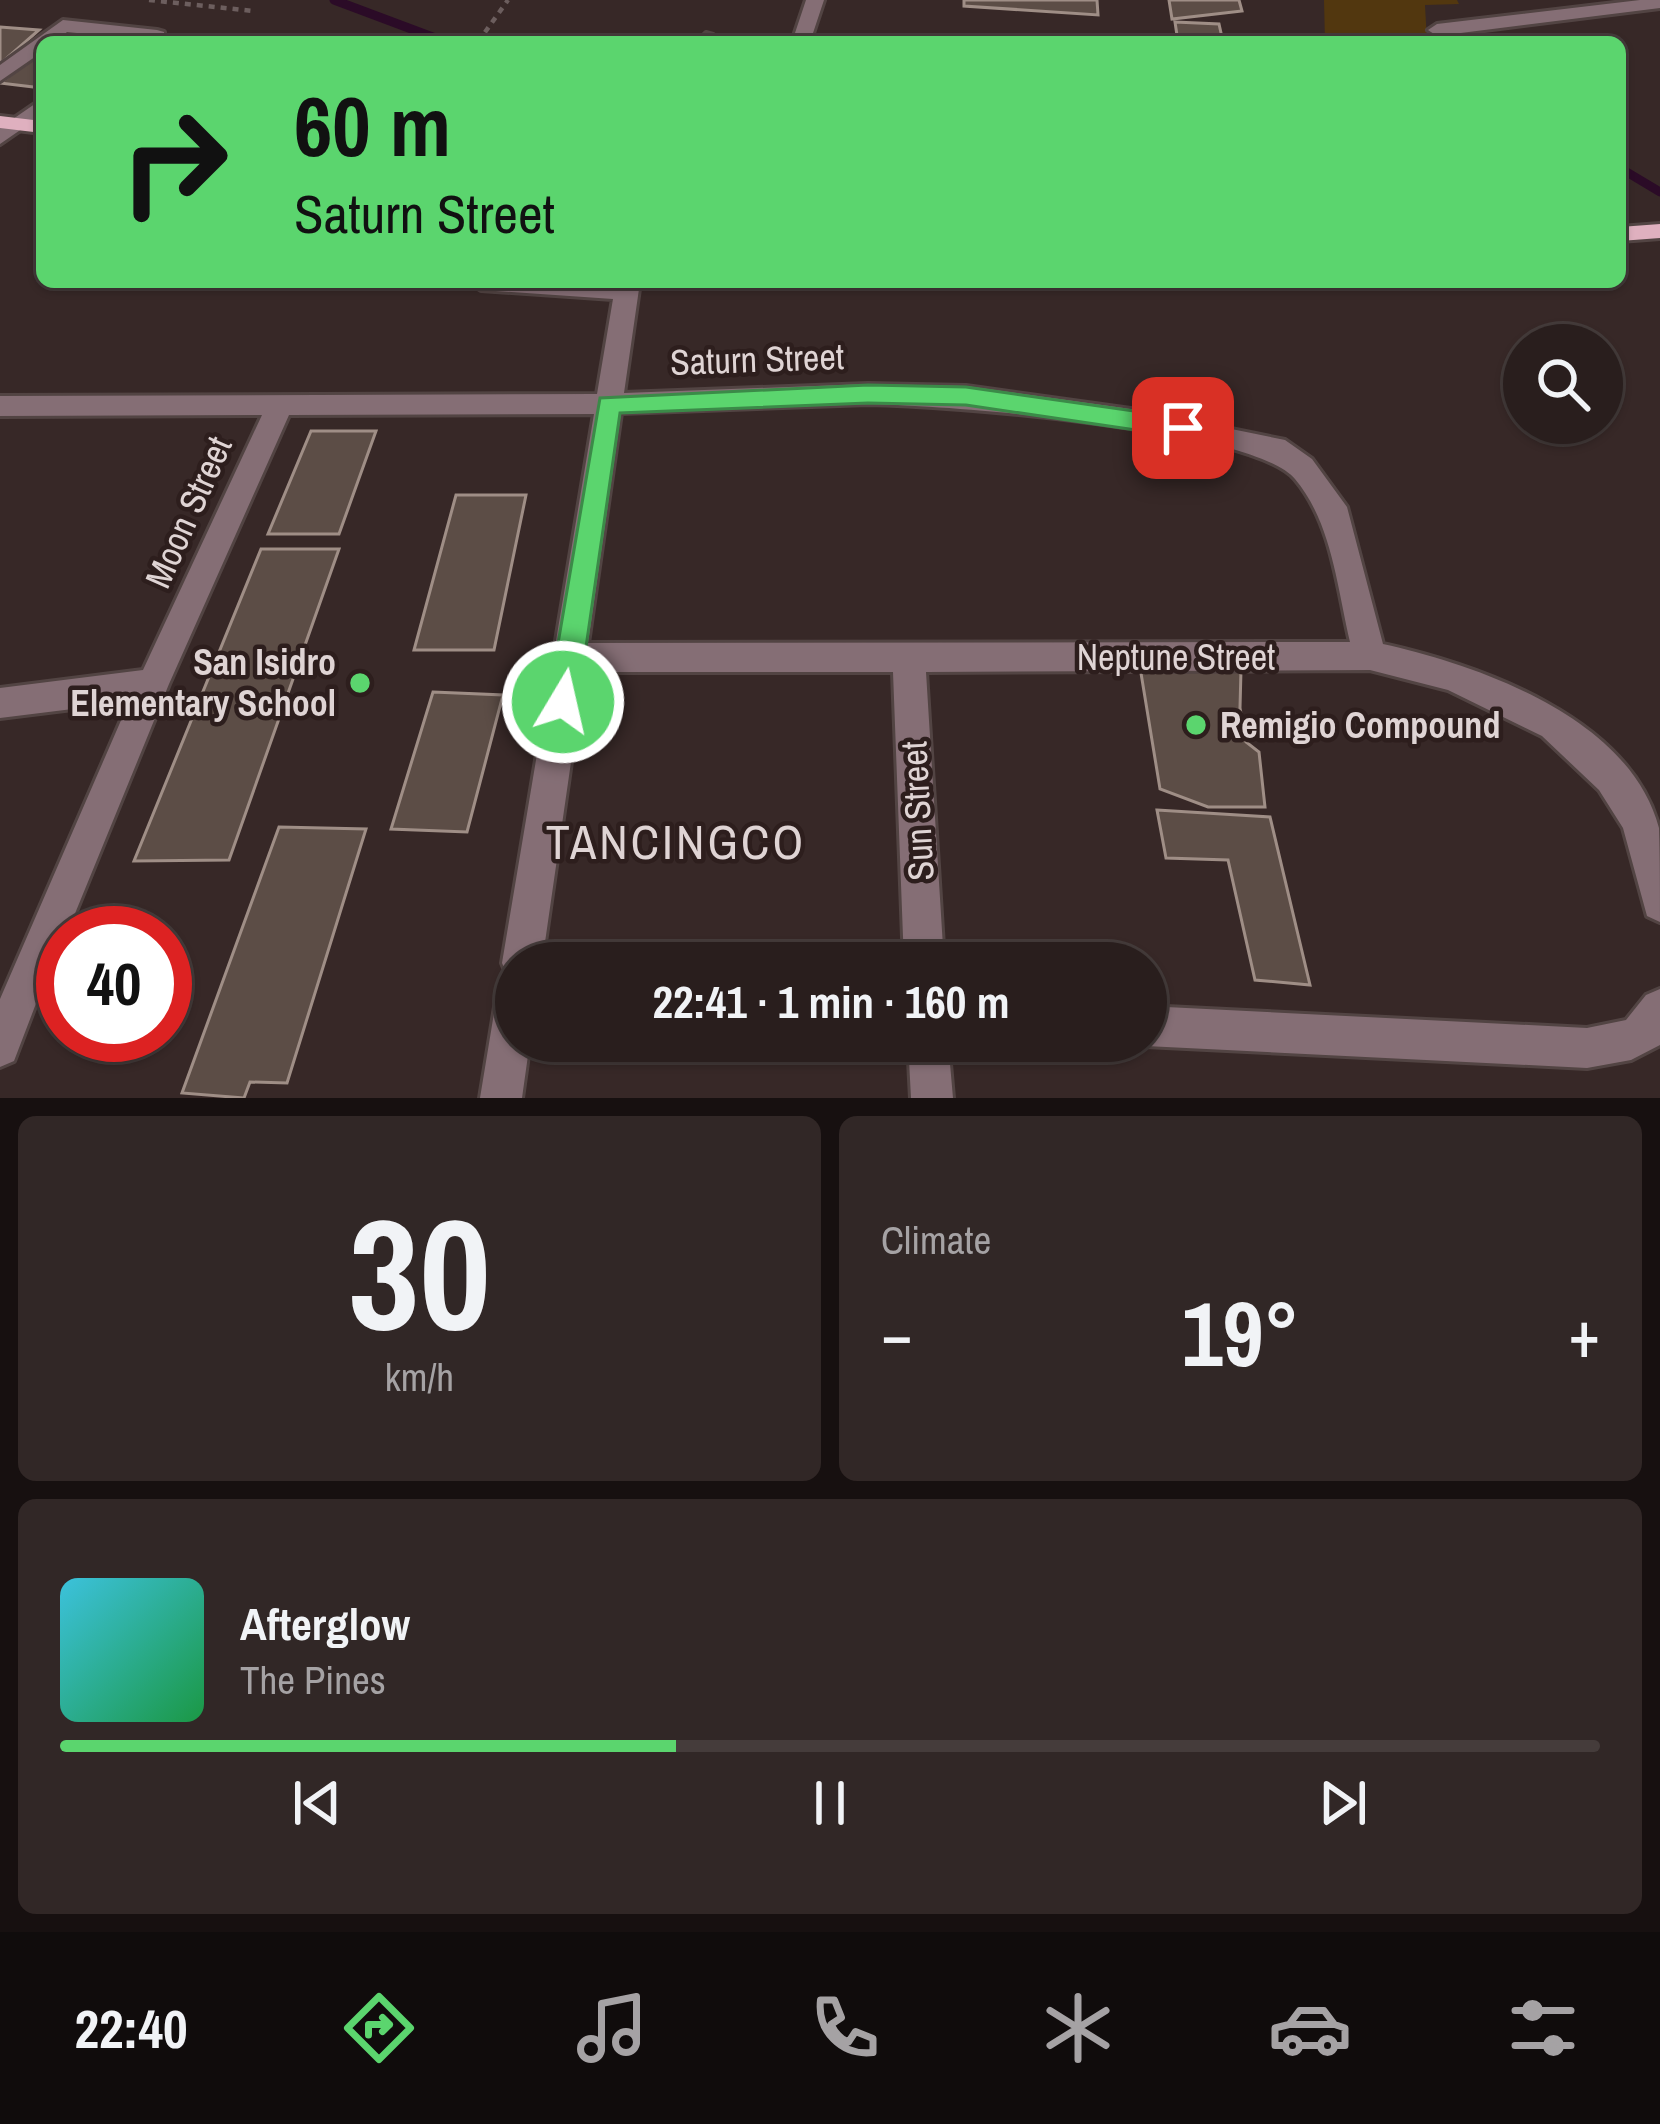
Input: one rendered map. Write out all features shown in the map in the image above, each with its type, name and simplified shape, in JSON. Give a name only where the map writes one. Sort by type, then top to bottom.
[{"type":"main road","points":[[1626,234],[1660,232]]},
{"type":"street","points":[[803,36],[815,0]]},
{"type":"street","points":[[1437,30],[1660,3]]},
{"type":"street","points":[[50,36],[63,26],[157,36]]},
{"type":"street","points":[[0,75],[36,47]]},
{"type":"street","points":[[0,90],[36,95]]},
{"type":"street","points":[[0,138],[21,125]]},
{"type":"street","points":[[525,942],[627,288]]},
{"type":"street","name":"Saturn Street","points":[[0,406],[609,404],[868,394],[966,396],[1138,420],[1275,448],[1302,466],[1332,507],[1370,656]]},
{"type":"street","name":"Moon Street","points":[[0,1047],[153,683],[278,407]]},
{"type":"street","name":"Neptune Street","points":[[569,658],[1370,656],[1455,673],[1518,701],[1603,769],[1636,817],[1660,903]]},
{"type":"street","name":"Sun Street","points":[[909,658],[923,942]]},
{"type":"street","points":[[0,703],[153,683]]},
{"type":"street","points":[[1167,1027],[1587,1048],[1628,1043],[1655,1024],[1660,1009]]},
{"type":"street","points":[[501,1098],[507,1062]]},
{"type":"street","points":[[929,1062],[932,1098]]},
{"type":"path","points":[[149,0],[253,11]]},
{"type":"path","points":[[482,36],[508,0]]},
{"type":"shaded area","points":[[1324,0],[1457,0],[1459,4],[1425,5],[1427,36],[1325,36]]},
{"type":"building","points":[[964,0],[1097,0],[1098,15],[964,6]]},
{"type":"building","points":[[1169,0],[1239,0],[1242,11],[1172,19]]},
{"type":"building","points":[[1175,22],[1219,24],[1222,36],[1177,36]]},
{"type":"building","points":[[0,27],[39,30],[0,64]]},
{"type":"building","points":[[36,55],[36,87],[0,83]]},
{"type":"building","points":[[311,431],[376,431],[339,534],[268,534]]},
{"type":"building","points":[[456,495],[526,495],[494,650],[414,650]]},
{"type":"building","points":[[261,549],[339,549],[229,860],[134,861]]},
{"type":"building","name":"Remigio Compound","points":[[1140,667],[1241,670],[1240,708],[1246,742],[1259,752],[1265,807],[1208,807],[1160,789]]},
{"type":"building","points":[[433,692],[503,695],[467,832],[391,829]]},
{"type":"building","points":[[1157,810],[1270,817],[1310,985],[1255,980],[1228,860],[1166,858]]},
{"type":"building","points":[[279,827],[366,829],[287,1083],[250,1082],[244,1098],[182,1093]]},
{"type":"waterway","points":[[334,0],[430,36]]},
{"type":"waterway","points":[[1626,172],[1660,192]]},
{"type":"place","name":"San Isidro Elementary School","points":[[360,683]]},
{"type":"place","name":"Remigio Compound","points":[[1196,725]]},
{"type":"district","name":"TANCINGCO","points":[[676,842]]},
{"type":"route","points":[[563,702],[609,404],[868,394],[966,396],[1183,428]]}]
